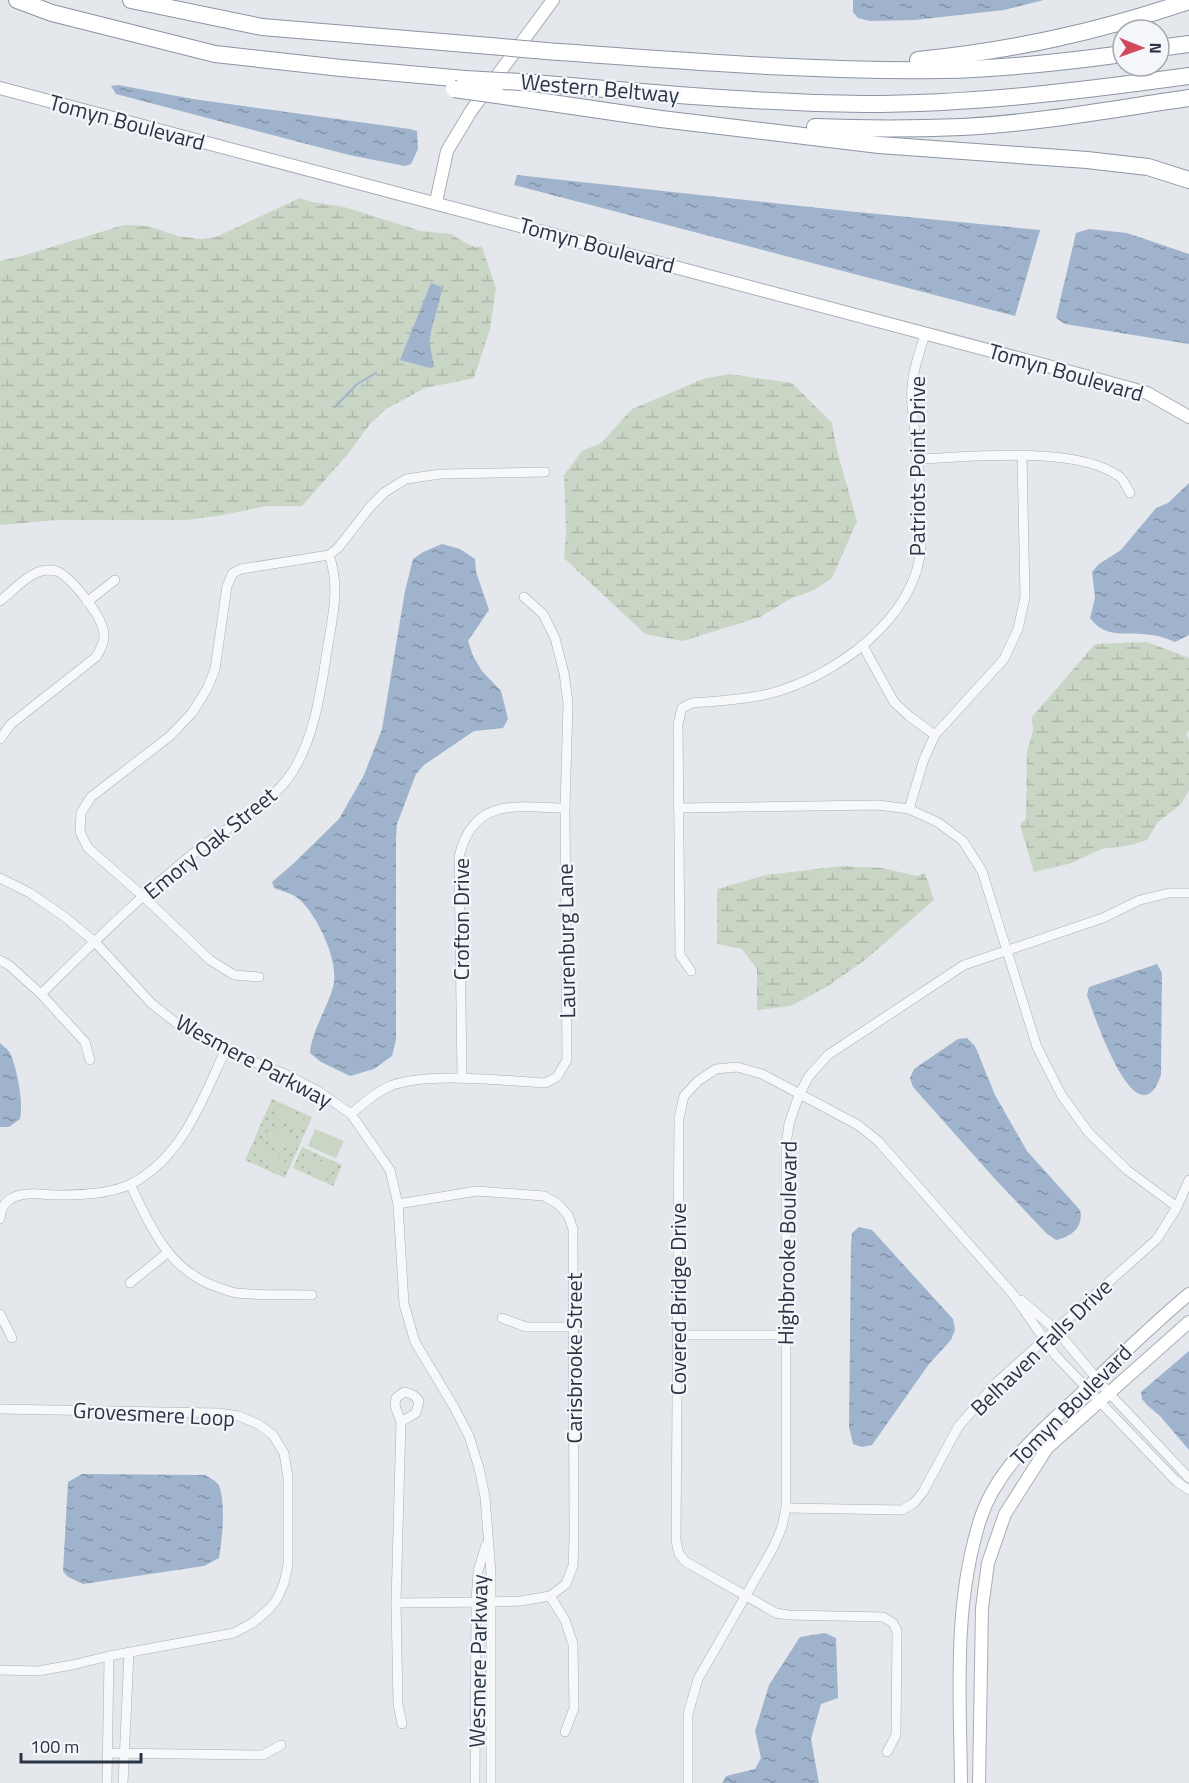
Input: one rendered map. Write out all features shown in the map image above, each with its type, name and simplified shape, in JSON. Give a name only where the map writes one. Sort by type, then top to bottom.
[{"type":"highway","name":"Western Beltway","points":[[17,0],[52,13],[215,54],[460,84],[521,81],[781,102],[867,104],[1018,98],[1098,90],[1189,76]]},
{"type":"highway","name":"Western Beltway","points":[[131,0],[262,27],[546,51],[780,66],[942,70],[1111,55]]},
{"type":"highway","points":[[852,68],[984,53],[1039,43],[1104,28],[1189,1]]},
{"type":"highway","points":[[1171,46],[1189,44]]},
{"type":"highway","points":[[460,84],[497,95],[661,119],[879,145],[1087,160],[1148,167],[1189,180]]},
{"type":"highway","points":[[661,119],[878,130],[953,127],[1060,117],[1189,98]]},
{"type":"street","points":[[436,202],[447,151],[471,111],[553,0]]},
{"type":"street","name":"Tomyn Boulevard","points":[[0,88],[436,202],[1147,393],[1189,417]]},
{"type":"street","name":"Patriots Point Drive","points":[[678,808],[678,724],[682,708],[692,703],[768,694],[813,678],[863,646],[899,607],[915,577],[921,546],[918,459],[912,412],[912,387],[925,333]]},
{"type":"street","points":[[909,809],[924,759],[936,735],[1004,659],[1018,629],[1025,597],[1022,455]]},
{"type":"street","points":[[918,459],[1056,456],[1094,465],[1121,478],[1130,493]]},
{"type":"street","points":[[259,977],[234,975],[210,960],[88,848],[80,832],[81,813],[91,798],[170,736],[192,713],[207,689],[215,669],[227,586],[233,573],[241,569],[329,555],[338,548],[370,507],[385,492],[406,479],[440,474],[545,472]]},
{"type":"street","name":"Emory Oak Street","points":[[41,994],[94,942],[199,849],[264,804],[292,772],[306,743],[322,686],[336,584],[329,555]]},
{"type":"street","points":[[0,602],[30,576],[44,570],[57,570],[69,580],[101,620],[104,634],[102,646],[96,657],[11,724],[0,739]]},
{"type":"street","points":[[87,602],[115,580]]},
{"type":"street","name":"Laurenburg Lane","points":[[351,1114],[388,1087],[408,1080],[462,1078],[545,1083],[557,1077],[567,1060],[565,808],[567,703],[564,673],[555,638],[543,614],[524,597]]},
{"type":"street","points":[[863,646],[894,702],[936,735]]},
{"type":"street","points":[[691,971],[680,955],[678,808],[878,805],[909,809],[939,823],[963,841],[982,871],[1037,1047],[1062,1096],[1089,1133],[1119,1163],[1178,1207]]},
{"type":"street","name":"Crofton Drive","points":[[462,1078],[459,857],[463,839],[477,821],[493,810],[510,807],[565,808]]},
{"type":"street","name":"Wesmere Parkway","points":[[0,878],[30,893],[66,918],[94,942],[152,1005],[184,1029],[225,1051],[293,1078],[318,1091],[351,1114],[390,1170],[398,1204],[404,1304],[414,1342],[469,1436],[485,1497],[491,1573],[491,1783]]},
{"type":"street","name":"Highbrooke Boulevard","points":[[688,1783],[688,1714],[698,1679],[747,1597],[782,1527],[786,1508],[786,1144],[789,1124],[809,1077],[828,1055],[964,965],[1007,948],[1103,918],[1140,900],[1169,893],[1189,893]]},
{"type":"street","points":[[0,960],[41,994],[85,1042],[90,1060]]},
{"type":"street","points":[[0,1219],[2,1208],[8,1200],[22,1194],[96,1194],[130,1184],[159,1164],[176,1146],[192,1121],[225,1051]]},
{"type":"street","name":"Covered Bridge Drive","points":[[747,1597],[686,1562],[679,1554],[676,1541],[679,1118],[684,1096],[698,1080],[716,1069],[737,1066],[762,1074],[858,1125],[878,1141],[1012,1293]]},
{"type":"street","name":"Belhaven Falls Drive","points":[[786,1508],[902,1510],[914,1503],[923,1492],[958,1427],[997,1382],[1157,1239],[1178,1207],[1189,1180]]},
{"type":"street","points":[[130,1184],[167,1253],[186,1271],[207,1284],[236,1293],[312,1295]]},
{"type":"street","name":"Carisbrooke Street","points":[[398,1204],[477,1191],[544,1196],[558,1204],[568,1215],[573,1229],[573,1566],[566,1584],[550,1596]]},
{"type":"street","points":[[130,1283],[167,1253]]},
{"type":"street","points":[[1012,1293],[1056,1330],[1188,1484]]},
{"type":"street","points":[[1012,1293],[1043,1341],[1064,1366],[1099,1402],[1188,1484]]},
{"type":"street","name":"Tomyn Boulevard","points":[[961,1783],[960,1653],[964,1586],[980,1518],[1001,1477],[1034,1438],[1150,1326],[1189,1294]]},
{"type":"street","points":[[0,1314],[12,1338]]},
{"type":"street","points":[[502,1318],[526,1327],[574,1327]]},
{"type":"street","name":"Tomyn Boulevard","points":[[979,1783],[982,1608],[988,1563],[1005,1514],[1047,1448],[1189,1322]]},
{"type":"street","points":[[678,1335],[786,1335]]},
{"type":"street","points":[[1064,1366],[1077,1355]]},
{"type":"street","name":"Grovesmere Loop","points":[[0,1409],[218,1413],[239,1416],[258,1424],[273,1435],[284,1453],[288,1478],[288,1564],[284,1583],[277,1599],[254,1622],[234,1633],[72,1665],[38,1671],[0,1670]]},
{"type":"street","points":[[401,1422],[396,1603],[398,1704],[402,1724]]},
{"type":"street","name":"Wesmere Parkway","points":[[475,1783],[476,1602],[478,1571],[487,1540]]},
{"type":"street","points":[[396,1603],[521,1601],[550,1596],[564,1620],[573,1644],[574,1708],[565,1732]]},
{"type":"street","points":[[747,1597],[776,1613],[789,1616],[883,1617],[893,1623],[897,1631],[896,1735],[887,1752]]},
{"type":"street","points":[[123,1783],[129,1653]]},
{"type":"street","points":[[107,1783],[109,1656]]},
{"type":"street","points":[[107,1753],[263,1755],[281,1745]]},
{"type":"green space","points":[[300,198],[344,207],[421,231],[451,234],[471,246],[482,247],[496,288],[490,329],[474,378],[425,388],[386,409],[370,424],[347,455],[302,506],[266,506],[187,520],[56,520],[0,525],[0,261],[124,225],[148,226],[178,236],[200,239],[216,237]]},
{"type":"green space","points":[[729,374],[792,383],[832,423],[837,451],[857,521],[832,578],[814,590],[790,599],[760,617],[683,641],[645,634],[564,558],[566,531],[564,475],[582,451],[601,443],[632,409],[703,379]]},
{"type":"green space","points":[[1147,642],[1189,658],[1189,730],[1186,733],[1189,740],[1189,790],[1181,804],[1158,822],[1147,840],[1131,845],[1101,849],[1072,863],[1034,872],[1020,825],[1026,818],[1027,752],[1033,730],[1032,717],[1095,644]]},
{"type":"green space","points":[[842,866],[882,868],[917,876],[925,873],[934,900],[865,960],[828,986],[791,1006],[757,1010],[757,969],[742,949],[717,944],[717,889],[766,875]]},
{"type":"green space","points":[[272,1099],[312,1117],[285,1178],[245,1160]]},
{"type":"green space","points":[[278,1106],[304,1118],[298,1129],[273,1117]]},
{"type":"green space","points":[[270,1126],[295,1138],[289,1150],[264,1137]]},
{"type":"green space","points":[[315,1129],[344,1141],[336,1158],[308,1146]]},
{"type":"green space","points":[[261,1146],[286,1158],[281,1169],[255,1157]]},
{"type":"green space","points":[[302,1147],[342,1165],[333,1186],[293,1168]]},
{"type":"green space","points":[[308,1155],[333,1167],[328,1179],[303,1166]]},
{"type":"water","points":[[853,0],[1044,0],[1004,10],[915,20],[870,21],[858,18],[853,12]]},
{"type":"water","points":[[118,85],[193,99],[410,129],[417,131],[418,149],[411,164],[405,166],[349,155],[116,94],[111,86]]},
{"type":"water","points":[[517,175],[1040,230],[1015,316],[514,185]]},
{"type":"water","points":[[1089,229],[1127,233],[1189,254],[1189,344],[1065,324],[1056,318],[1076,233]]},
{"type":"water","points":[[431,283],[442,287],[430,339],[434,367],[430,368],[400,360]]},
{"type":"water","points":[[1189,483],[1189,635],[1175,642],[1155,635],[1110,632],[1096,625],[1090,618],[1095,598],[1092,572],[1099,564],[1121,550],[1156,508],[1168,503]]},
{"type":"water","points":[[442,544],[460,549],[475,559],[476,572],[489,610],[468,641],[473,656],[482,671],[501,691],[508,719],[503,728],[474,731],[424,765],[416,774],[397,824],[396,1040],[392,1056],[374,1069],[350,1076],[321,1062],[310,1053],[311,1044],[333,987],[333,966],[326,940],[306,907],[297,897],[274,888],[272,882],[339,819],[364,775],[382,729],[405,591],[413,559]]},
{"type":"water","points":[[1157,964],[1162,973],[1161,1075],[1151,1092],[1140,1094],[1129,1085],[1118,1068],[1098,1026],[1087,995],[1089,987]]},
{"type":"water","points":[[967,1038],[975,1046],[995,1095],[1027,1151],[1080,1210],[1080,1221],[1076,1230],[1067,1236],[1056,1240],[1046,1233],[913,1087],[910,1078],[914,1069],[958,1039]]},
{"type":"water","points":[[0,1043],[13,1060],[20,1095],[20,1119],[9,1127],[0,1127]]},
{"type":"water","points":[[859,1227],[872,1230],[953,1319],[955,1330],[951,1340],[929,1364],[872,1445],[862,1447],[853,1444],[849,1427],[851,1245],[852,1233]]},
{"type":"water","points":[[1189,1351],[1189,1450],[1142,1399],[1141,1392]]},
{"type":"water","points":[[82,1474],[205,1475],[217,1483],[222,1498],[219,1558],[204,1566],[83,1584],[68,1577],[63,1571],[68,1482]]},
{"type":"water","points":[[825,1633],[836,1638],[838,1698],[821,1704],[811,1739],[819,1783],[722,1783],[726,1776],[755,1769],[761,1758],[755,1731],[769,1685],[800,1637]]},
{"type":"waterway","points":[[335,407],[357,384],[376,373]]}]
